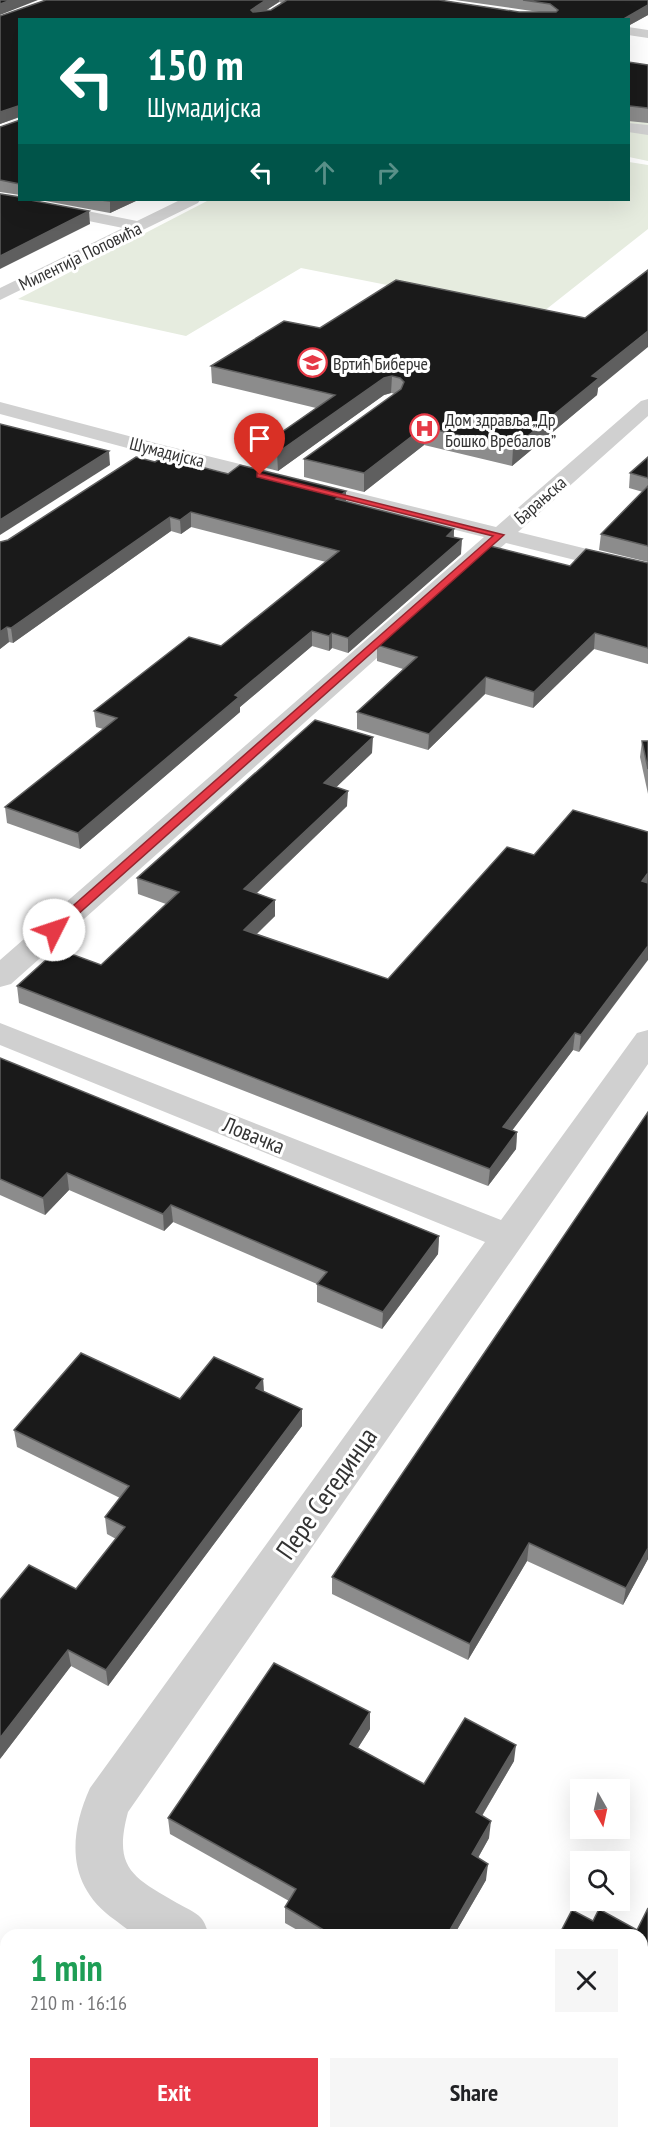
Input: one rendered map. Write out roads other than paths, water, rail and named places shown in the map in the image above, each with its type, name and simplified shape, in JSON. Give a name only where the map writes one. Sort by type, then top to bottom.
[{"type":"street","points":[[630,31],[647,34]]},
{"type":"street","points":[[630,42],[647,34]]},
{"type":"street","points":[[630,126],[648,130]]},
{"type":"street","points":[[0,198],[139,226]]},
{"type":"street","name":"Милентија Поповића","points":[[0,296],[190,201]]},
{"type":"street","name":"Барањска","points":[[0,977],[648,405]]},
{"type":"street","name":"Шумадијска","points":[[0,408],[153,448],[290,474],[500,535],[648,572]]},
{"type":"street","points":[[124,467],[153,448]]},
{"type":"street","name":"Ловачка","points":[[0,1033],[508,1237]]},
{"type":"street","name":"Пере Сегединца","points":[[174,1929],[117,1894],[105,1877],[96,1854],[98,1827],[106,1803],[648,1040]]},
{"type":"place","name":"Вртић Биберче","points":[[312,363]]},
{"type":"place","name":"Дом здравља „Др Бошко Вребалов”","points":[[424,429]]}]
